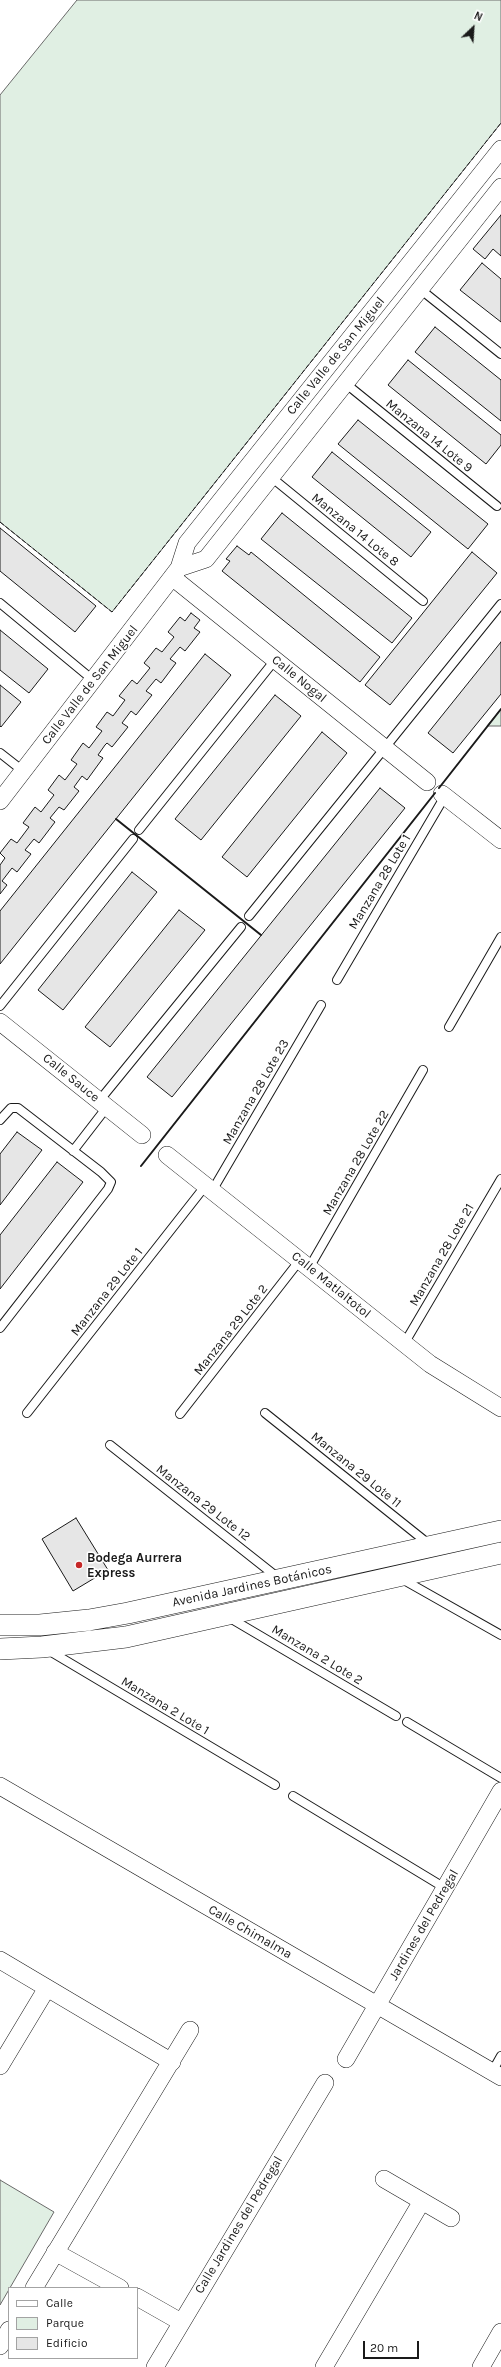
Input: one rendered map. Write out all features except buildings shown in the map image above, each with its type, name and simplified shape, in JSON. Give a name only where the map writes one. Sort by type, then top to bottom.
[{"type":"street","name":"Calle Valle de San Miguel","points":[[0,801],[176,573],[187,543],[501,149]]},
{"type":"street","points":[[484,170],[501,183]]},
{"type":"street","name":"Calle Valle de San Miguel","points":[[176,573],[206,560],[501,187]]},
{"type":"street","name":"Calle Nogal","points":[[176,573],[275,660],[426,782]]},
{"type":"street","points":[[443,795],[501,839]]},
{"type":"street","name":"Calle Sauce","points":[[0,1022],[142,1135]]},
{"type":"street","name":"Calle Matlaltotol","points":[[167,1155],[404,1344],[448,1376],[501,1408]]},
{"type":"street","name":"Avenida Jardines Botánicos","points":[[0,1625],[40,1625],[88,1620],[501,1531]]},
{"type":"street","name":"Avenida Jardines Botánicos","points":[[0,1649],[126,1637],[501,1553]]},
{"type":"street","name":"Calle Chimalma","points":[[0,1786],[496,2074]]},
{"type":"street","name":"Jardines del Pedregal","points":[[346,2059],[501,1791]]},
{"type":"street","points":[[0,1960],[172,2062]]},
{"type":"street","points":[[0,2066],[47,1988]]},
{"type":"street","points":[[35,2287],[190,2030]]},
{"type":"street","name":"Calle Jardines del Pedregal","points":[[154,2367],[325,2083]]},
{"type":"street","points":[[384,2179],[451,2218]]},
{"type":"street","points":[[324,2367],[422,2201]]},
{"type":"street","points":[[55,2252],[118,2287]]},
{"type":"street","points":[[138,2299],[181,2322]]},
{"type":"street","points":[[0,2346],[8,2332]]},
{"type":"street","points":[[481,2367],[501,2332]]},
{"type":"lane","points":[[420,289],[501,354]]},
{"type":"lane","name":"Manzana 14 Lote 9","points":[[345,384],[497,506]]},
{"type":"lane","name":"Manzana 14 Lote 8","points":[[271,477],[423,601]]},
{"type":"lane","points":[[0,603],[93,680]]},
{"type":"lane","points":[[249,916],[386,749],[501,604]]},
{"type":"lane","points":[[139,830],[275,660]]},
{"type":"lane","points":[[0,753],[23,771]]},
{"type":"lane","name":"Manzana 28 Lote 1","points":[[337,980],[443,795]]},
{"type":"lane","points":[[0,1006],[132,839]]},
{"type":"lane","points":[[73,1151],[103,1104],[241,927]]},
{"type":"lane","points":[[449,1027],[501,937]]},
{"type":"lane","name":"Manzana 28 Lote 23","points":[[209,1188],[321,1005]]},
{"type":"lane","name":"Manzana 28 Lote 22","points":[[304,1264],[423,1070]]},
{"type":"lane","points":[[0,1120],[11,1108],[18,1108],[106,1176],[111,1182],[110,1186],[0,1328]]},
{"type":"lane","name":"Manzana 28 Lote 21","points":[[404,1344],[501,1179]]},
{"type":"lane","name":"Manzana 29 Lote 1","points":[[27,1413],[209,1188]]},
{"type":"lane","name":"Manzana 29 Lote 2","points":[[180,1414],[304,1264]]},
{"type":"lane","name":"Manzana 29 Lote 11","points":[[264,1413],[432,1546]]},
{"type":"lane","name":"Manzana 29 Lote 12","points":[[110,1445],[281,1579]]},
{"type":"lane","points":[[398,1577],[501,1636]]},
{"type":"lane","name":"Manzana 2 Lote 2","points":[[226,1615],[396,1716]]},
{"type":"lane","name":"Manzana 2 Lote 1","points":[[42,1646],[275,1785]]},
{"type":"lane","points":[[407,1722],[501,1778]]},
{"type":"lane","points":[[293,1796],[445,1888]]},
{"type":"lane","points":[[496,2074],[501,2056]]},
{"type":"green space","points":[[77,0],[501,0],[501,123],[112,612],[0,522],[0,95]]},
{"type":"green space","points":[[501,709],[501,726],[487,726]]},
{"type":"green space","points":[[0,2180],[54,2212],[10,2287],[8,2287],[8,2291],[0,2305]]},
{"type":"fence","points":[[0,522],[112,612],[501,123]]},
{"type":"wall","points":[[439,788],[501,709]]},
{"type":"wall","points":[[141,1166],[435,793]]},
{"type":"wall","points":[[116,819],[261,935]]},
{"type":"place","name":"Bodega Aurrera Express","points":[[79,1565]]}]
